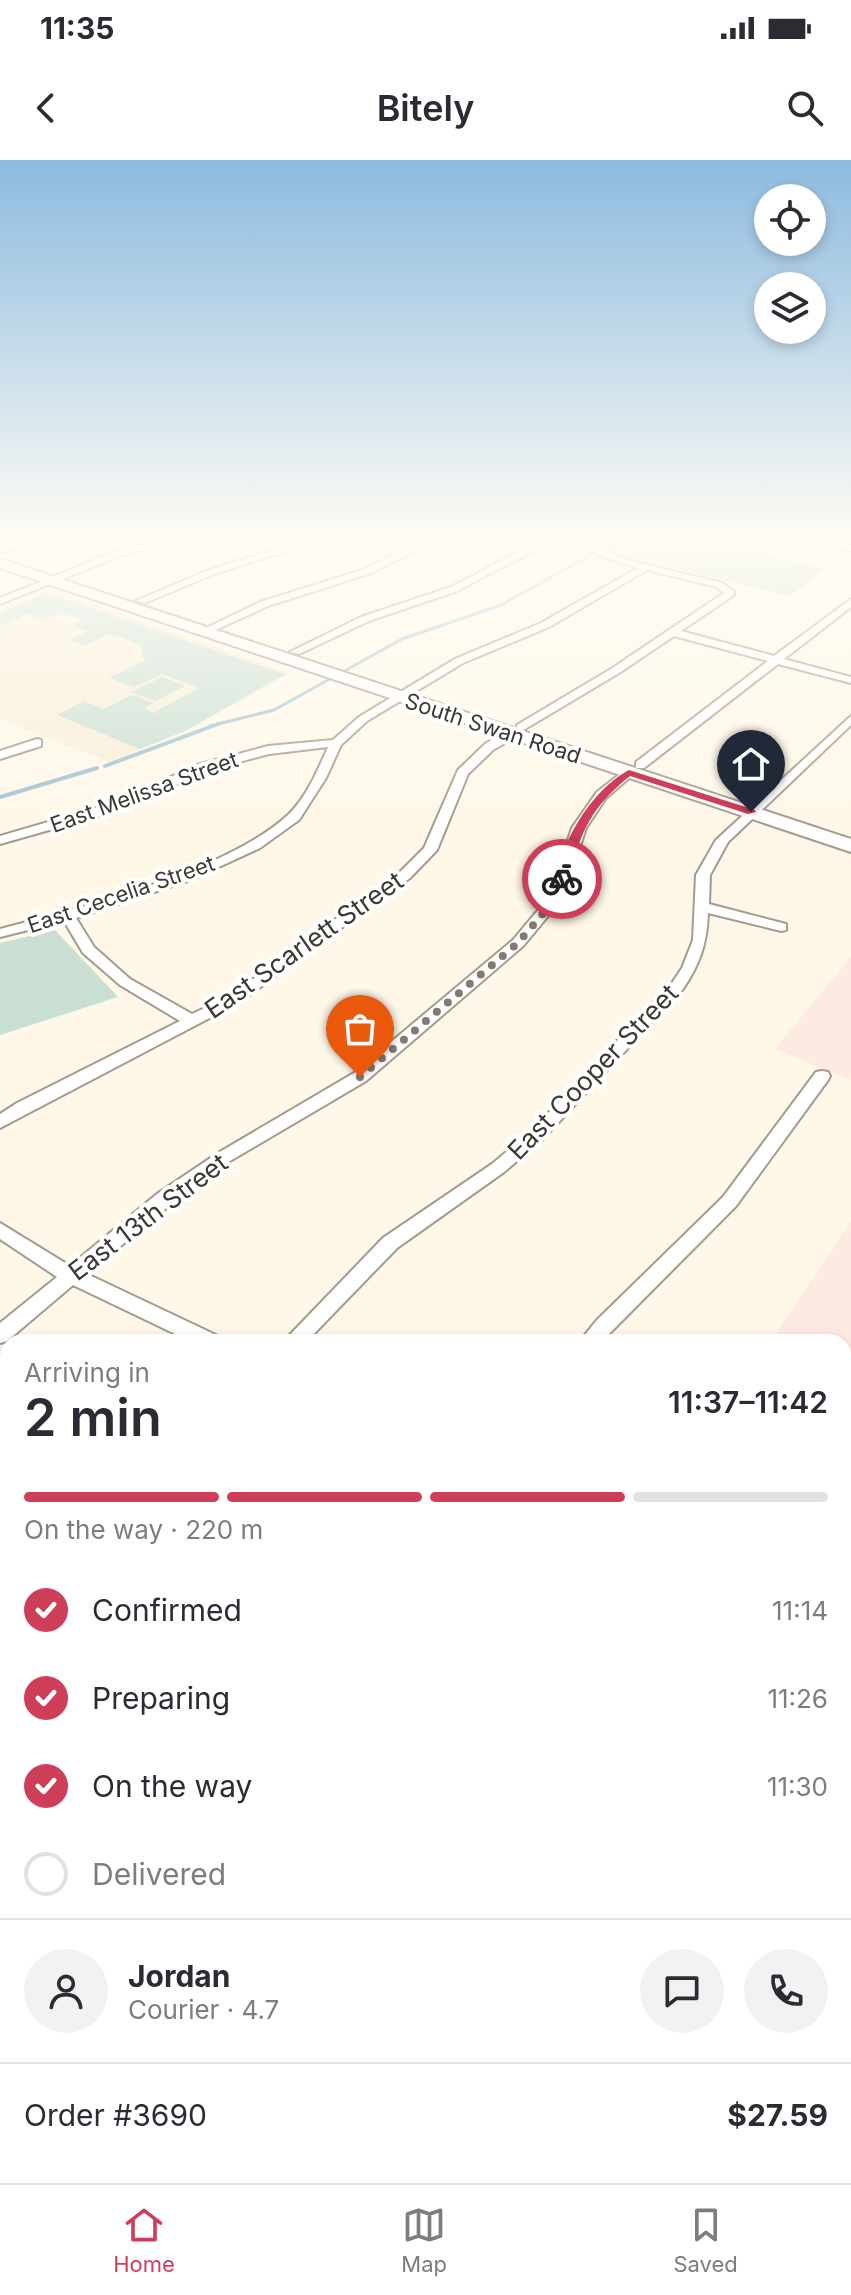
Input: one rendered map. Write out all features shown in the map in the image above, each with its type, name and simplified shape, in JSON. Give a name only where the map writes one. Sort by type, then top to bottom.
[{"type":"main road","name":"South Swan Road","points":[[226,634],[757,808],[851,832]]},
{"type":"main road","name":"South Swan Road","points":[[230,634],[295,652],[341,672]]},
{"type":"main road","name":"South Swan Road","points":[[757,808],[851,846]]},
{"type":"street","points":[[295,652],[332,634]]},
{"type":"street","name":"East Cecelia Street","points":[[0,933],[68,916],[188,876],[255,845],[294,817],[320,778],[336,743],[363,719],[459,661],[521,634]]},
{"type":"street","name":"East Scarlett Street","points":[[0,1122],[23,1107],[235,999],[405,875],[430,850],[462,773],[489,747],[615,671],[668,634]]},
{"type":"street","points":[[681,634],[851,680]]},
{"type":"street","name":"East 13th Street","points":[[1,1334],[164,1199],[224,1157],[360,1077],[515,945],[556,898],[579,828],[601,795],[809,634]]},
{"type":"street","name":"East Cooper Street","points":[[301,1334],[390,1243],[498,1168],[537,1135],[678,986],[690,968],[700,940],[703,875],[723,840],[851,719]]},
{"type":"street","points":[[0,755],[37,743]]},
{"type":"street","name":"East Melissa Street","points":[[0,840],[118,806],[201,768],[268,750],[336,743]]},
{"type":"street","points":[[703,907],[781,927]]},
{"type":"street","points":[[68,916],[88,950],[125,982],[194,1022]]},
{"type":"street","points":[[596,1334],[628,1298],[682,1252],[718,1215],[822,1076]]},
{"type":"street","points":[[0,1230],[71,1276],[194,1334]]},
{"type":"shaded area","points":[[0,634],[180,634],[292,673],[185,731],[109,762],[0,719]]},
{"type":"shaded area","points":[[851,957],[851,1080],[775,1049]]},
{"type":"shaded area","points":[[851,1222],[851,1334],[775,1334]]},
{"type":"green space","points":[[81,634],[108,634],[85,646],[69,640]]},
{"type":"green space","points":[[110,634],[169,634],[285,674],[185,731],[140,749],[57,715],[84,701],[104,709],[132,695],[154,703],[144,708],[153,713],[199,688],[162,674],[134,687],[109,678],[146,660],[142,657],[142,645]]},
{"type":"green space","points":[[162,677],[185,686],[155,701],[131,692]]},
{"type":"green space","points":[[55,930],[118,997],[0,1035],[0,943]]},
{"type":"waterway","points":[[218,724],[274,710],[415,634]]},
{"type":"waterway","points":[[105,766],[218,724]]},
{"type":"waterway","points":[[210,726],[218,724]]},
{"type":"waterway","points":[[0,797],[97,768]]},
{"type":"way so far","points":[[360,1077],[518,943],[556,898],[562,879]]},
{"type":"route","points":[[562,879],[579,828],[601,795],[629,773],[751,812]]}]
